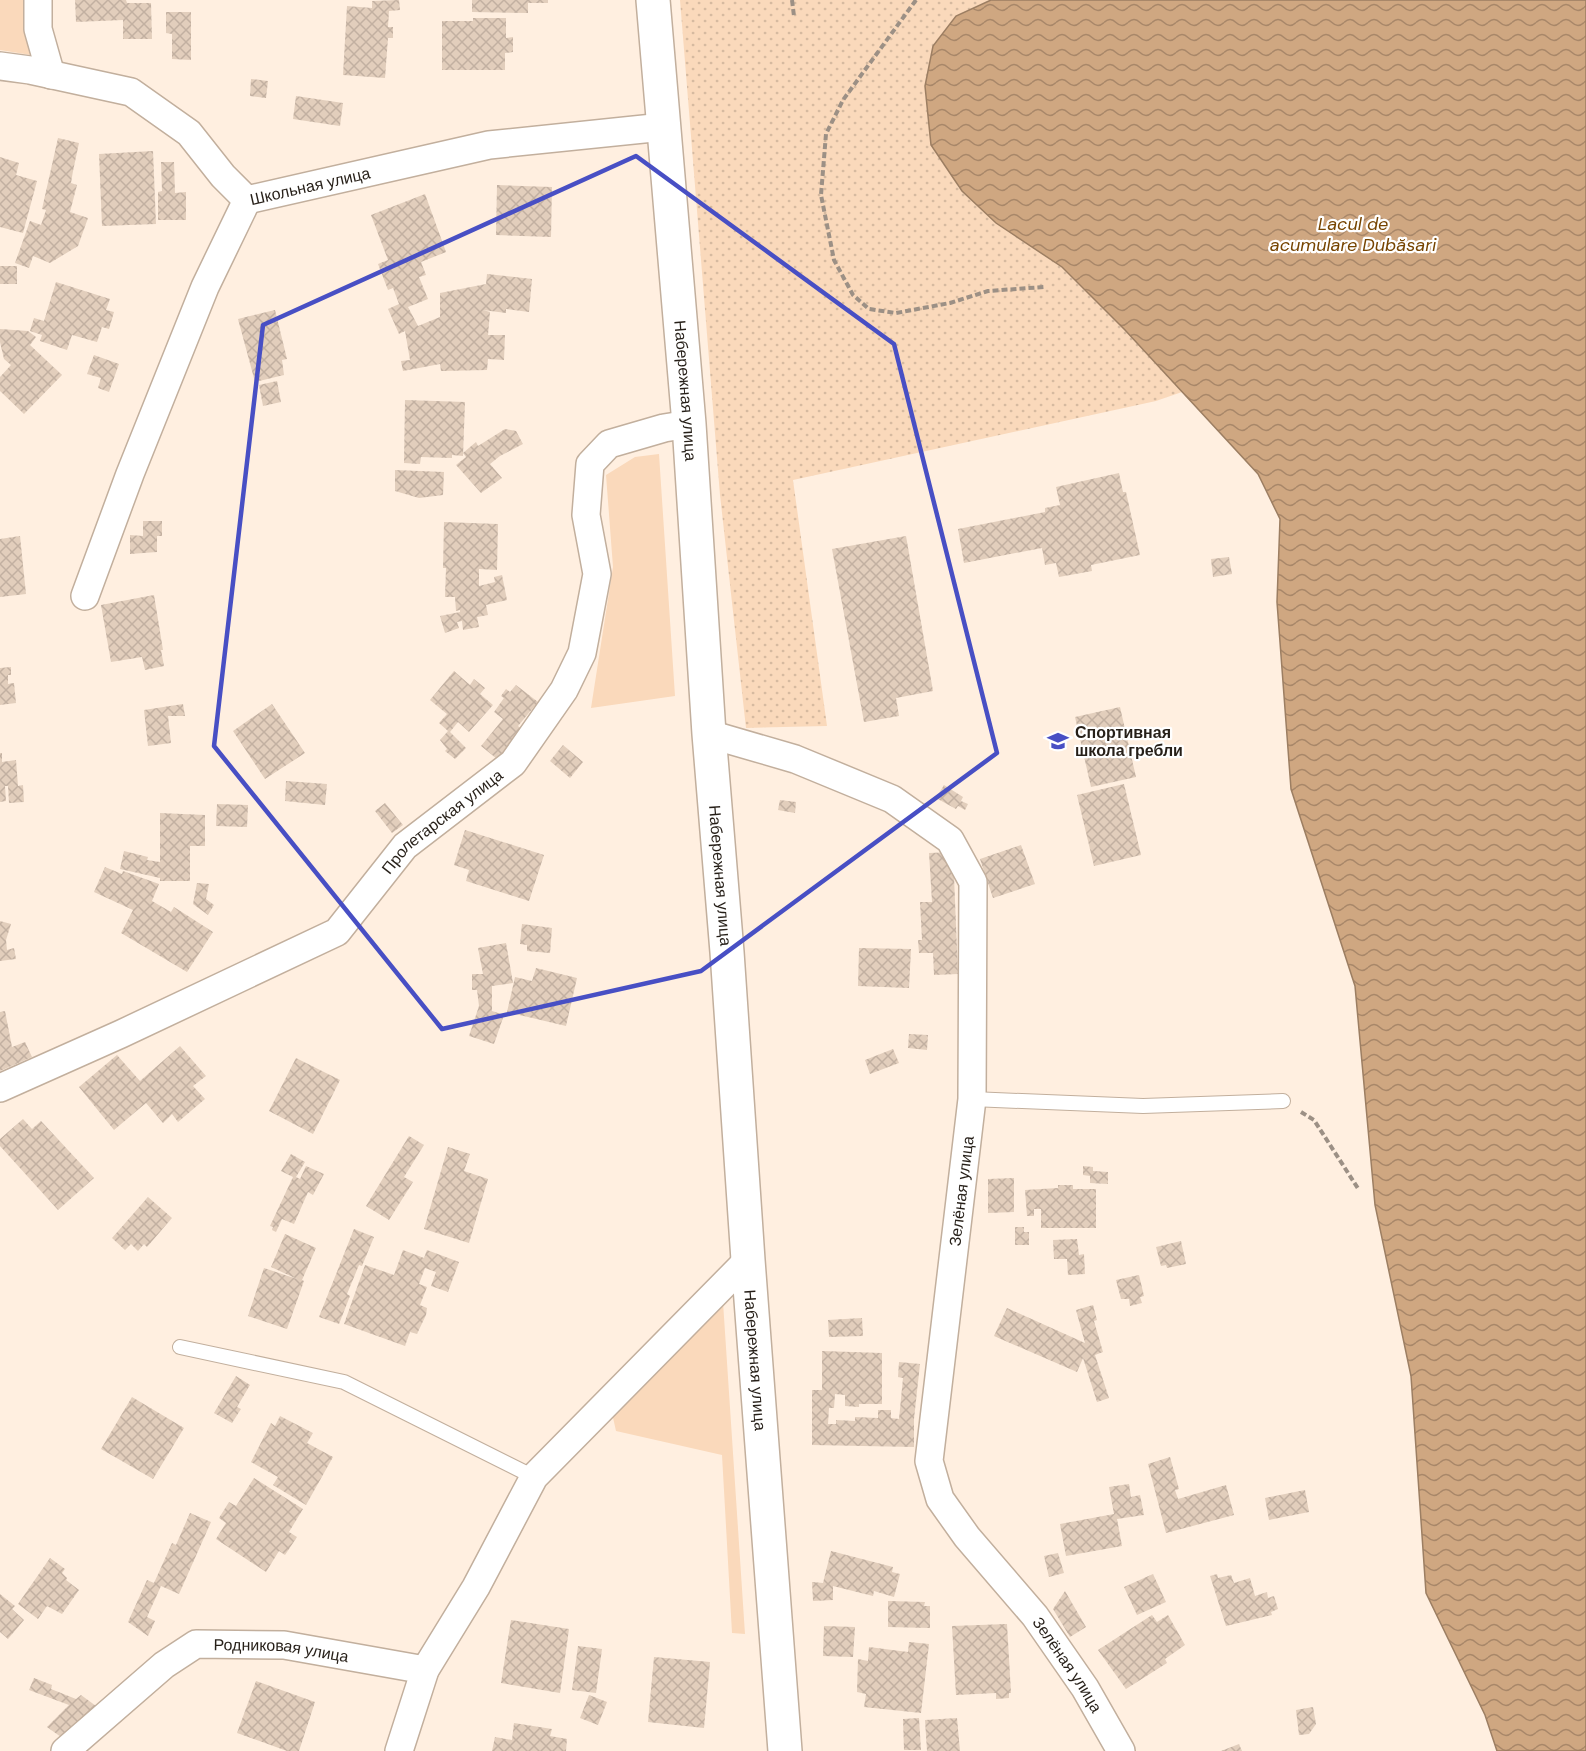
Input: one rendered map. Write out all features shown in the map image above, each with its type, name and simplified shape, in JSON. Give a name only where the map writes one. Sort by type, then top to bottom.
[{"type":"street","points":[[38,0],[38,29],[51,75]]},
{"type":"street","name":"Набережная улица","points":[[652,0],[689,424],[709,734],[785,1751]]},
{"type":"street","name":"Школьная улица","points":[[0,66],[131,92],[189,132],[223,176],[247,200],[489,145],[663,127]]},
{"type":"street","points":[[85,596],[130,474],[205,287],[247,200]]},
{"type":"street","name":"Пролетарская улица","points":[[0,1088],[121,1034],[337,932],[405,846],[513,763],[564,690],[582,653],[597,574],[586,515],[590,464],[609,444],[664,428],[689,424]]},
{"type":"street","name":"Зелёная улица","points":[[709,734],[795,759],[892,799],[950,840],[973,882],[972,1100],[929,1461],[940,1499],[967,1537],[1035,1616],[1085,1688],[1121,1751]]},
{"type":"street","points":[[399,1751],[425,1670],[477,1587],[534,1477],[748,1260]]},
{"type":"street","name":"Родниковая улица","points":[[65,1751],[164,1665],[196,1644],[284,1645],[425,1670]]},
{"type":"lane","points":[[972,1100],[1143,1106],[1283,1101]]},
{"type":"lane","points":[[180,1347],[344,1382],[534,1477]]},
{"type":"path","points":[[792,0],[794,16]]},
{"type":"path","points":[[915,0],[843,100],[826,134],[821,195],[834,260],[853,295],[869,309],[896,313],[950,303],[988,291],[1044,286]]},
{"type":"path","points":[[1283,1101],[1314,1120],[1359,1190]]},
{"type":"highlighted area","points":[[636,156],[894,344],[997,753],[701,971],[442,1029],[214,746],[263,325]]},
{"type":"shaded area","points":[[0,0],[26,0],[31,55],[0,50]]},
{"type":"shaded area","points":[[680,0],[991,0],[956,16],[933,46],[925,86],[958,187],[996,223],[1062,267],[1125,330],[1182,392],[1156,401],[793,480],[827,726],[746,728],[720,495]]},
{"type":"shaded area","points":[[659,454],[675,696],[591,708],[613,567],[606,475],[635,457]]},
{"type":"shaded area","points":[[723,1302],[745,1634],[732,1633],[722,1455],[616,1431],[612,1413]]},
{"type":"water","name":"Lacul de acumulare Dubăsari","points":[[991,0],[1586,0],[1586,1751],[1497,1751],[1485,1715],[1426,1593],[1411,1376],[1375,1205],[1355,986],[1291,789],[1277,602],[1280,519],[1258,474],[1125,330],[1062,267],[996,223],[962,191],[931,145],[925,86],[933,46],[956,16]]},
{"type":"building","points":[[75,0],[126,0],[127,3],[151,3],[152,39],[123,39],[123,20],[76,22]]},
{"type":"building","points":[[399,0],[400,10],[389,11],[388,27],[393,27],[393,38],[388,38],[385,78],[343,75],[347,6],[372,8],[372,1]]},
{"type":"building","points":[[472,0],[548,0],[548,3],[528,3],[528,13],[472,12]]},
{"type":"building","points":[[166,12],[191,12],[191,60],[172,59],[172,34],[166,33]]},
{"type":"building","points":[[473,18],[506,18],[506,38],[513,37],[513,52],[505,53],[505,70],[442,70],[442,21],[473,21]]},
{"type":"building","points":[[251,79],[268,81],[266,98],[250,96]]},
{"type":"building","points":[[296,96],[343,103],[340,126],[293,119]]},
{"type":"building","points":[[58,138],[79,143],[71,183],[77,185],[70,212],[88,218],[78,246],[50,263],[33,256],[29,268],[15,263],[30,221],[41,225],[46,210],[42,209]]},
{"type":"building","points":[[153,151],[156,224],[102,226],[99,154]]},
{"type":"building","points":[[0,157],[19,163],[16,175],[37,181],[23,233],[0,227]]},
{"type":"building","points":[[161,162],[174,162],[175,193],[186,192],[186,220],[158,220],[158,192],[162,191]]},
{"type":"building","points":[[497,185],[552,187],[551,237],[496,235]]},
{"type":"building","points":[[425,194],[446,252],[421,262],[426,275],[419,277],[428,299],[408,307],[418,326],[440,317],[440,293],[486,284],[487,274],[532,279],[529,312],[506,309],[506,313],[483,310],[490,312],[488,335],[505,335],[504,360],[488,359],[487,370],[441,371],[440,364],[403,371],[401,361],[410,360],[405,331],[399,334],[388,309],[399,304],[393,288],[388,290],[378,264],[388,260],[371,215]]},
{"type":"building","points":[[0,266],[17,266],[17,284],[0,284]]},
{"type":"building","points":[[56,282],[110,299],[106,310],[114,312],[109,329],[102,327],[97,342],[72,335],[67,350],[40,341],[42,335],[30,331],[34,318],[44,321]]},
{"type":"building","points":[[275,310],[287,359],[282,360],[284,375],[255,382],[238,319]]},
{"type":"building","points":[[0,329],[28,331],[36,337],[30,345],[62,375],[24,414],[0,391],[0,377],[11,365],[4,359]]},
{"type":"building","points":[[94,355],[119,364],[109,392],[98,388],[101,378],[87,374]]},
{"type":"building","points":[[277,381],[281,402],[263,406],[259,385]]},
{"type":"building","points":[[405,400],[465,402],[463,456],[421,457],[420,464],[404,463]]},
{"type":"building","points":[[505,429],[516,431],[523,444],[490,464],[502,478],[481,493],[456,465],[466,457],[463,453],[476,442],[478,446]]},
{"type":"building","points":[[395,470],[444,472],[443,495],[419,498],[395,491]]},
{"type":"building","points":[[1119,473],[1123,492],[1126,492],[1140,555],[1091,565],[1092,571],[1059,577],[1056,563],[1045,565],[1042,548],[964,563],[958,529],[1045,512],[1045,508],[1060,505],[1056,487]]},
{"type":"building","points":[[143,521],[162,521],[162,536],[157,536],[157,552],[130,554],[130,535],[143,536]]},
{"type":"building","points":[[444,522],[498,524],[497,570],[479,569],[479,586],[495,582],[494,577],[502,575],[507,600],[486,605],[488,615],[477,617],[479,627],[463,630],[462,621],[457,622],[459,628],[445,633],[440,616],[460,612],[460,610],[456,611],[455,597],[445,597]]},
{"type":"building","points":[[20,536],[26,594],[0,597],[0,539]]},
{"type":"building","points":[[906,536],[933,691],[896,698],[899,716],[864,722],[832,549]]},
{"type":"building","points":[[1229,557],[1232,574],[1213,577],[1211,559]]},
{"type":"building","points":[[154,595],[164,666],[145,670],[142,657],[111,662],[101,605]]},
{"type":"building","points":[[11,667],[8,684],[14,683],[16,703],[0,705],[0,668]]},
{"type":"building","points":[[454,671],[470,685],[474,679],[485,688],[480,694],[493,705],[469,732],[458,722],[450,732],[466,748],[455,759],[445,751],[447,749],[440,740],[448,731],[439,723],[447,714],[430,700]]},
{"type":"building","points":[[516,685],[538,702],[518,726],[526,733],[502,763],[481,746],[503,719],[494,712],[504,698],[501,696],[506,689],[510,692]]},
{"type":"building","points":[[183,704],[185,716],[168,716],[171,743],[148,746],[144,710]]},
{"type":"building","points":[[272,704],[305,753],[265,779],[233,731]]},
{"type":"building","points":[[1120,707],[1136,777],[1091,787],[1075,717]]},
{"type":"building","points":[[563,745],[583,762],[570,778],[550,761]]},
{"type":"building","points":[[0,753],[2,753],[2,762],[16,760],[18,786],[23,785],[24,802],[9,803],[8,786],[5,786],[6,801],[0,802]]},
{"type":"building","points":[[286,781],[327,784],[325,805],[285,801]]},
{"type":"building","points":[[1124,784],[1141,855],[1094,866],[1077,795]]},
{"type":"building","points":[[944,785],[963,797],[961,801],[968,804],[965,810],[958,806],[956,809],[936,798]]},
{"type":"building","points":[[780,800],[796,802],[795,813],[778,810]]},
{"type":"building","points":[[385,803],[403,825],[392,833],[375,811]]},
{"type":"building","points":[[217,804],[248,805],[247,827],[216,826]]},
{"type":"building","points":[[160,813],[205,815],[205,846],[190,846],[190,881],[160,881],[160,878],[120,869],[124,851],[148,857],[147,860],[160,862]]},
{"type":"building","points":[[465,830],[544,855],[529,901],[466,881],[469,870],[454,865]]},
{"type":"building","points":[[1021,845],[1035,884],[993,898],[980,859]]},
{"type":"building","points":[[953,852],[958,974],[934,975],[933,953],[919,953],[918,940],[922,940],[920,902],[932,902],[929,853]]},
{"type":"building","points":[[105,867],[159,884],[152,901],[171,912],[174,907],[213,932],[187,972],[121,933],[133,910],[94,892]]},
{"type":"building","points":[[197,883],[209,884],[206,899],[214,905],[208,915],[193,904]]},
{"type":"building","points":[[0,921],[11,924],[6,940],[7,950],[14,948],[16,959],[0,961]]},
{"type":"building","points":[[522,924],[552,928],[550,953],[527,951],[527,945],[520,944]]},
{"type":"building","points":[[506,943],[513,983],[492,986],[492,1011],[504,1015],[494,1044],[469,1036],[479,1006],[477,990],[472,990],[472,974],[483,974],[478,948]]},
{"type":"building","points":[[859,948],[911,949],[909,988],[858,986]]},
{"type":"building","points":[[536,968],[577,978],[566,1026],[507,1012],[515,977],[532,981]]},
{"type":"building","points":[[5,1011],[12,1047],[25,1042],[32,1057],[0,1071],[0,1012]]},
{"type":"building","points":[[909,1034],[928,1035],[927,1050],[908,1048]]},
{"type":"building","points":[[180,1046],[206,1076],[193,1086],[205,1099],[178,1122],[172,1114],[163,1123],[146,1103],[114,1130],[79,1087],[117,1055],[140,1081]]},
{"type":"building","points":[[893,1049],[899,1063],[870,1074],[865,1060]]},
{"type":"building","points":[[296,1058],[340,1080],[313,1134],[269,1111]]},
{"type":"building","points":[[23,1119],[32,1129],[41,1121],[94,1178],[58,1210],[0,1146],[0,1139]]},
{"type":"building","points":[[409,1136],[424,1145],[404,1177],[413,1182],[389,1220],[366,1206]]},
{"type":"building","points":[[448,1147],[470,1154],[464,1171],[488,1179],[469,1243],[424,1229]]},
{"type":"building","points":[[291,1154],[305,1162],[296,1177],[300,1179],[306,1166],[324,1174],[313,1195],[308,1192],[294,1224],[282,1219],[276,1232],[270,1226],[293,1177],[281,1171]]},
{"type":"building","points":[[1083,1166],[1093,1167],[1093,1171],[1108,1172],[1108,1184],[1090,1183],[1090,1176],[1083,1175]]},
{"type":"building","points":[[1014,1178],[1014,1212],[988,1213],[988,1179]]},
{"type":"building","points":[[1058,1185],[1073,1185],[1073,1189],[1096,1189],[1096,1228],[1041,1228],[1041,1209],[1034,1209],[1034,1216],[1027,1216],[1025,1190],[1058,1188]]},
{"type":"building","points":[[148,1197],[172,1218],[147,1247],[144,1244],[138,1251],[131,1244],[125,1250],[112,1238]]},
{"type":"building","points":[[1015,1227],[1024,1227],[1024,1232],[1029,1232],[1029,1245],[1015,1245]]},
{"type":"building","points":[[354,1229],[374,1237],[347,1294],[350,1296],[339,1324],[319,1317]]},
{"type":"building","points":[[285,1234],[316,1248],[302,1280],[304,1281],[287,1329],[248,1316],[264,1268],[297,1279],[271,1267]]},
{"type":"building","points":[[1077,1239],[1079,1255],[1084,1254],[1085,1274],[1068,1275],[1067,1259],[1054,1259],[1053,1240]]},
{"type":"building","points":[[1181,1241],[1186,1264],[1167,1268],[1166,1265],[1161,1266],[1156,1247]]},
{"type":"building","points":[[403,1250],[424,1258],[427,1250],[459,1262],[448,1292],[431,1286],[436,1272],[425,1268],[419,1284],[427,1287],[420,1305],[427,1308],[426,1315],[417,1334],[410,1332],[405,1346],[344,1324],[365,1265],[394,1275]]},
{"type":"building","points":[[1139,1275],[1144,1296],[1140,1297],[1142,1303],[1130,1306],[1129,1299],[1121,1299],[1116,1280]]},
{"type":"building","points":[[1093,1305],[1097,1320],[1094,1321],[1103,1352],[1095,1355],[1109,1398],[1097,1402],[1083,1358],[1077,1372],[994,1336],[1007,1308],[1085,1343],[1076,1310]]},
{"type":"building","points":[[862,1318],[863,1336],[829,1337],[828,1320]]},
{"type":"building","points":[[822,1351],[882,1353],[882,1404],[845,1406],[845,1395],[835,1394],[834,1408],[829,1408],[828,1424],[836,1424],[836,1420],[855,1421],[855,1417],[878,1418],[878,1410],[891,1410],[891,1418],[899,1419],[903,1378],[898,1377],[899,1362],[920,1364],[914,1419],[914,1447],[812,1445],[812,1390],[822,1390]]},
{"type":"building","points":[[236,1376],[250,1385],[237,1407],[241,1409],[232,1423],[214,1413]]},
{"type":"building","points":[[132,1397],[184,1428],[153,1479],[101,1449]]},
{"type":"building","points":[[280,1416],[313,1433],[307,1443],[333,1457],[306,1505],[273,1485],[278,1477],[251,1462],[271,1423],[275,1426]]},
{"type":"building","points":[[1170,1457],[1179,1489],[1175,1490],[1178,1499],[1226,1485],[1234,1515],[1166,1533],[1148,1464]]},
{"type":"building","points":[[254,1478],[303,1509],[289,1532],[297,1537],[285,1555],[279,1551],[266,1572],[216,1539],[226,1523],[219,1518],[229,1502],[236,1506]]},
{"type":"building","points":[[1129,1484],[1131,1497],[1140,1495],[1144,1515],[1117,1519],[1122,1546],[1066,1556],[1060,1524],[1114,1514],[1109,1487]]},
{"type":"building","points":[[1305,1490],[1309,1512],[1269,1520],[1265,1498]]},
{"type":"building","points":[[190,1513],[211,1522],[179,1594],[161,1586],[147,1617],[155,1621],[148,1636],[128,1622],[147,1580],[154,1583],[172,1543],[176,1545]]},
{"type":"building","points":[[831,1551],[893,1567],[892,1572],[900,1574],[894,1597],[874,1591],[873,1596],[833,1586],[833,1600],[813,1601],[812,1582],[823,1583]]},
{"type":"building","points":[[1058,1553],[1064,1573],[1049,1577],[1044,1556]]},
{"type":"building","points":[[50,1558],[65,1569],[62,1573],[67,1578],[66,1580],[79,1590],[62,1614],[47,1606],[38,1619],[18,1604]]},
{"type":"building","points":[[1153,1574],[1166,1602],[1137,1615],[1124,1587]]},
{"type":"building","points":[[1217,1574],[1218,1578],[1231,1575],[1234,1583],[1250,1578],[1255,1596],[1267,1592],[1268,1598],[1274,1596],[1278,1609],[1271,1612],[1272,1615],[1226,1626],[1210,1576]]},
{"type":"building","points":[[1065,1591],[1086,1627],[1070,1637],[1053,1609]]},
{"type":"building","points":[[0,1594],[15,1606],[12,1609],[24,1620],[8,1639],[0,1632]]},
{"type":"building","points":[[888,1601],[925,1602],[924,1606],[930,1606],[930,1628],[888,1627]]},
{"type":"building","points":[[1152,1615],[1157,1622],[1168,1615],[1185,1645],[1165,1659],[1167,1663],[1126,1689],[1098,1650]]},
{"type":"building","points":[[511,1620],[569,1629],[560,1693],[501,1683]]},
{"type":"building","points":[[1007,1624],[1011,1693],[1009,1693],[1009,1698],[996,1699],[996,1693],[956,1695],[952,1626]]},
{"type":"building","points":[[824,1626],[855,1627],[853,1657],[823,1656]]},
{"type":"building","points":[[909,1642],[929,1644],[921,1713],[864,1707],[866,1694],[857,1692],[858,1659],[868,1661],[869,1647],[908,1652]]},
{"type":"building","points":[[578,1646],[602,1649],[596,1693],[572,1690]]},
{"type":"building","points":[[654,1657],[710,1662],[704,1728],[648,1722]]},
{"type":"building","points":[[34,1678],[52,1685],[51,1689],[76,1699],[81,1695],[96,1706],[61,1737],[47,1727],[69,1705],[29,1690]]},
{"type":"building","points":[[256,1681],[315,1702],[299,1751],[287,1751],[237,1733]]},
{"type":"building","points":[[589,1695],[607,1702],[598,1725],[580,1718]]},
{"type":"building","points":[[1313,1707],[1316,1724],[1309,1734],[1299,1735],[1296,1710]]},
{"type":"building","points":[[919,1718],[921,1750],[904,1750],[903,1719]]},
{"type":"building","points":[[957,1718],[960,1751],[927,1751],[925,1720]]},
{"type":"building","points":[[514,1723],[552,1729],[550,1736],[567,1739],[566,1751],[492,1751],[495,1737],[512,1740]]},
{"type":"building","points":[[1239,1744],[1242,1751],[1221,1751]]},
{"type":"place","name":"Спортивная школа гребли","points":[[1058,741]]}]
